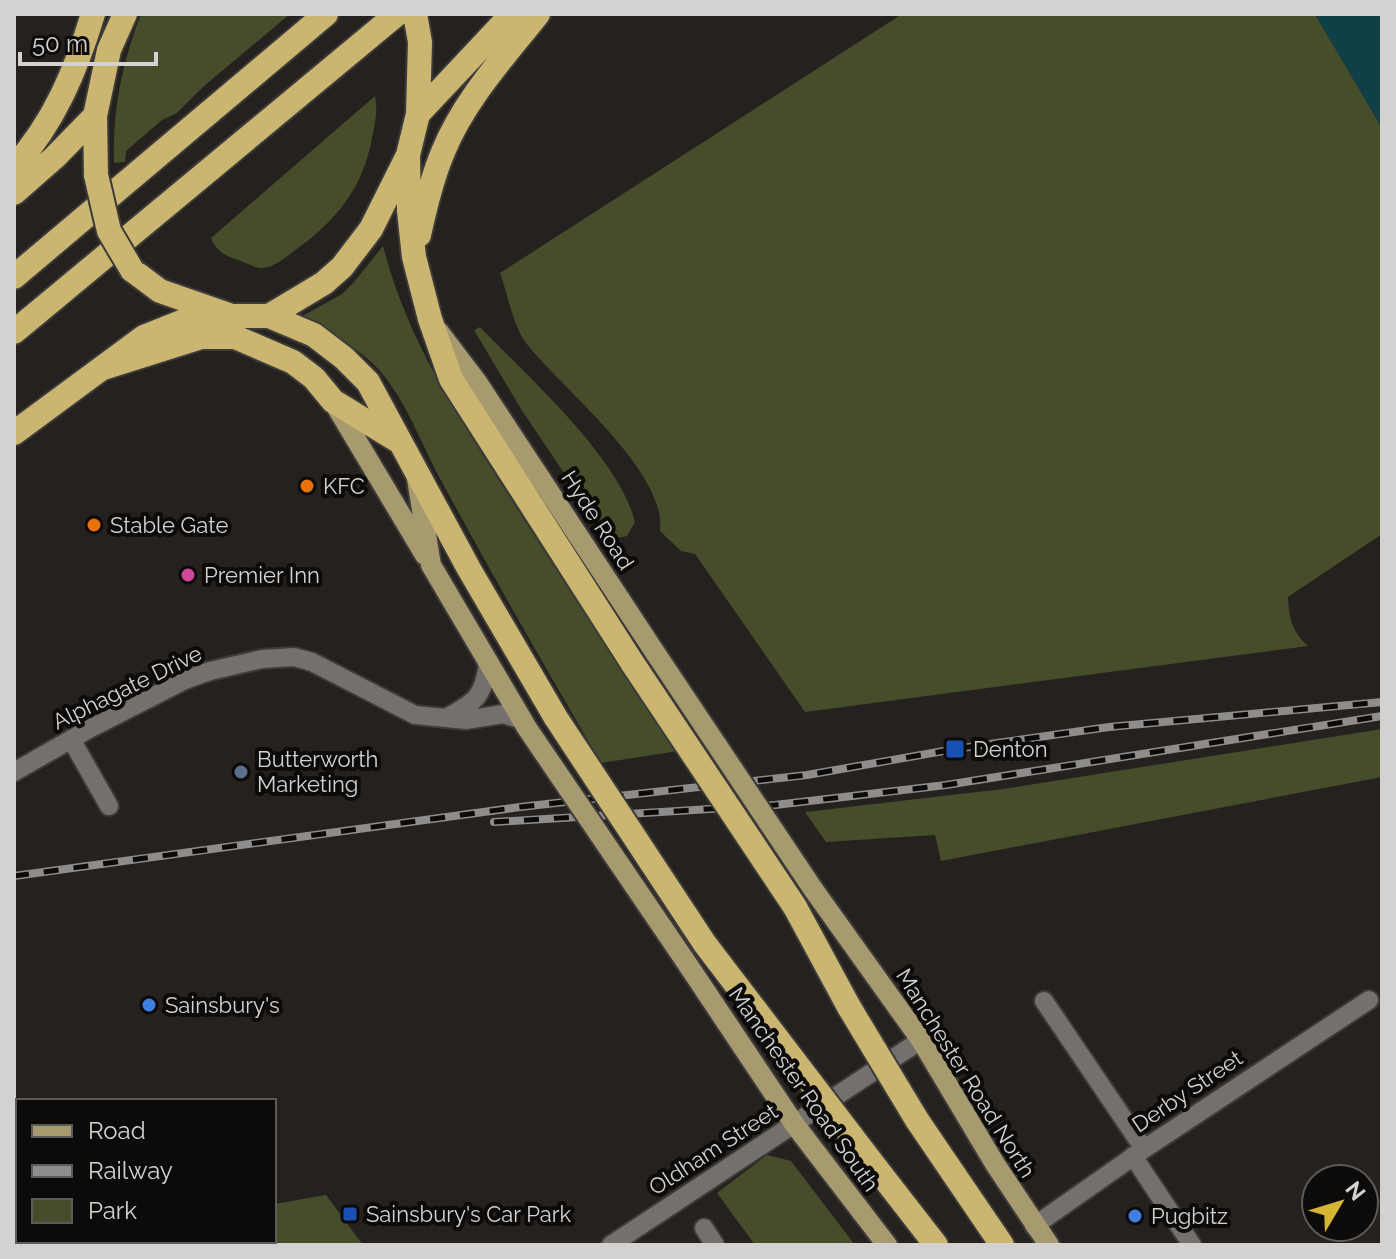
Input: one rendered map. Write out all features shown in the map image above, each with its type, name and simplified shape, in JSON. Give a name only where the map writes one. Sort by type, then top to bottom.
[{"type":"highway","points":[[14,167],[38,138],[71,81],[93,14]]},
{"type":"highway","points":[[113,14],[95,116],[96,175],[109,231],[132,270],[160,291],[232,316]]},
{"type":"highway","points":[[109,50],[125,14]]},
{"type":"highway","points":[[14,277],[326,14]]},
{"type":"highway","points":[[14,332],[397,14]]},
{"type":"highway","points":[[269,316],[312,292],[342,267],[371,229],[408,155],[418,114],[420,42],[415,14]]},
{"type":"highway","points":[[418,114],[512,14]]},
{"type":"highway","points":[[414,257],[426,202],[443,151],[472,100],[538,14]]},
{"type":"highway","points":[[14,193],[95,116]]},
{"type":"highway","name":"Hyde Road","points":[[408,155],[414,257],[430,319]]},
{"type":"highway","points":[[14,433],[103,368],[148,345],[184,321],[269,316],[314,335],[344,358],[368,382],[469,569],[556,718],[705,944],[936,1245]]},
{"type":"highway","points":[[430,319],[459,393],[633,664],[795,907],[849,1007],[917,1120],[1002,1245]]},
{"type":"highway","points":[[148,345],[201,337],[235,337],[293,362],[314,378],[333,401],[402,444]]},
{"type":"main road","name":"Hyde Road","points":[[430,319],[477,382],[813,889]]},
{"type":"main road","points":[[333,401],[524,724]]},
{"type":"main road","points":[[415,467],[431,565]]},
{"type":"main road","name":"Manchester Road South","points":[[524,724],[795,1125],[887,1245]]},
{"type":"main road","name":"Manchester Road North","points":[[813,889],[921,1040],[1034,1226],[1049,1245]]},
{"type":"street","name":"Alphagate Drive","points":[[14,772],[185,680],[262,659],[294,657],[312,662],[415,715],[466,720],[503,714],[524,724]]},
{"type":"street","points":[[444,719],[473,703],[484,686],[488,664]]},
{"type":"street","points":[[71,739],[109,806]]},
{"type":"street","name":"Derby Street","points":[[1034,1226],[1138,1152],[1369,1000]]},
{"type":"street","points":[[1044,1001],[1192,1245]]},
{"type":"street","name":"Oldham Street","points":[[611,1245],[921,1040]]},
{"type":"street","points":[[704,1228],[715,1245]]},
{"type":"green space","points":[[141,14],[290,14],[204,86],[177,113],[162,120],[126,151],[125,162],[114,163],[120,87]]},
{"type":"green space","points":[[902,14],[1315,14],[1382,128],[1382,534],[1288,597],[1292,624],[1308,646],[805,712],[695,554],[681,551],[660,531],[658,508],[630,457],[526,343],[514,319],[500,273]]},
{"type":"green space","points":[[375,96],[375,122],[362,173],[345,203],[322,228],[283,259],[266,268],[229,257],[218,250],[211,238]]},
{"type":"green space","points":[[383,246],[405,311],[433,372],[547,554],[678,751],[601,763],[481,553],[390,383],[372,362],[353,347],[299,318],[342,294]]},
{"type":"green space","points":[[480,327],[569,418],[611,471],[626,497],[635,522],[627,536],[609,540],[521,409],[474,330]]},
{"type":"green space","points":[[1382,729],[1382,777],[941,861],[935,835],[826,842],[805,812],[1003,789]]},
{"type":"green space","points":[[767,1155],[791,1161],[855,1245],[755,1245],[717,1193]]},
{"type":"green space","points":[[326,1195],[363,1245],[179,1243],[276,1243],[276,1204]]},
{"type":"water","points":[[1315,14],[1382,14],[1382,128]]},
{"type":"railway","points":[[14,876],[520,807],[807,775],[955,749],[1109,727],[1382,702]]},
{"type":"railway","points":[[494,822],[775,805],[946,785],[1382,716]]},
{"type":"place","name":"KFC","points":[[307,486]]},
{"type":"place","name":"Stable Gate","points":[[94,525]]},
{"type":"place","name":"Premier Inn","points":[[188,575]]},
{"type":"place","name":"Denton","points":[[955,749]]},
{"type":"place","name":"Butterworth Marketing","points":[[241,772]]},
{"type":"place","name":"Sainsbury's","points":[[149,1005]]},
{"type":"place","name":"Sainsbury's Car Park","points":[[350,1214]]},
{"type":"place","name":"Pugbitz","points":[[1135,1216]]}]
